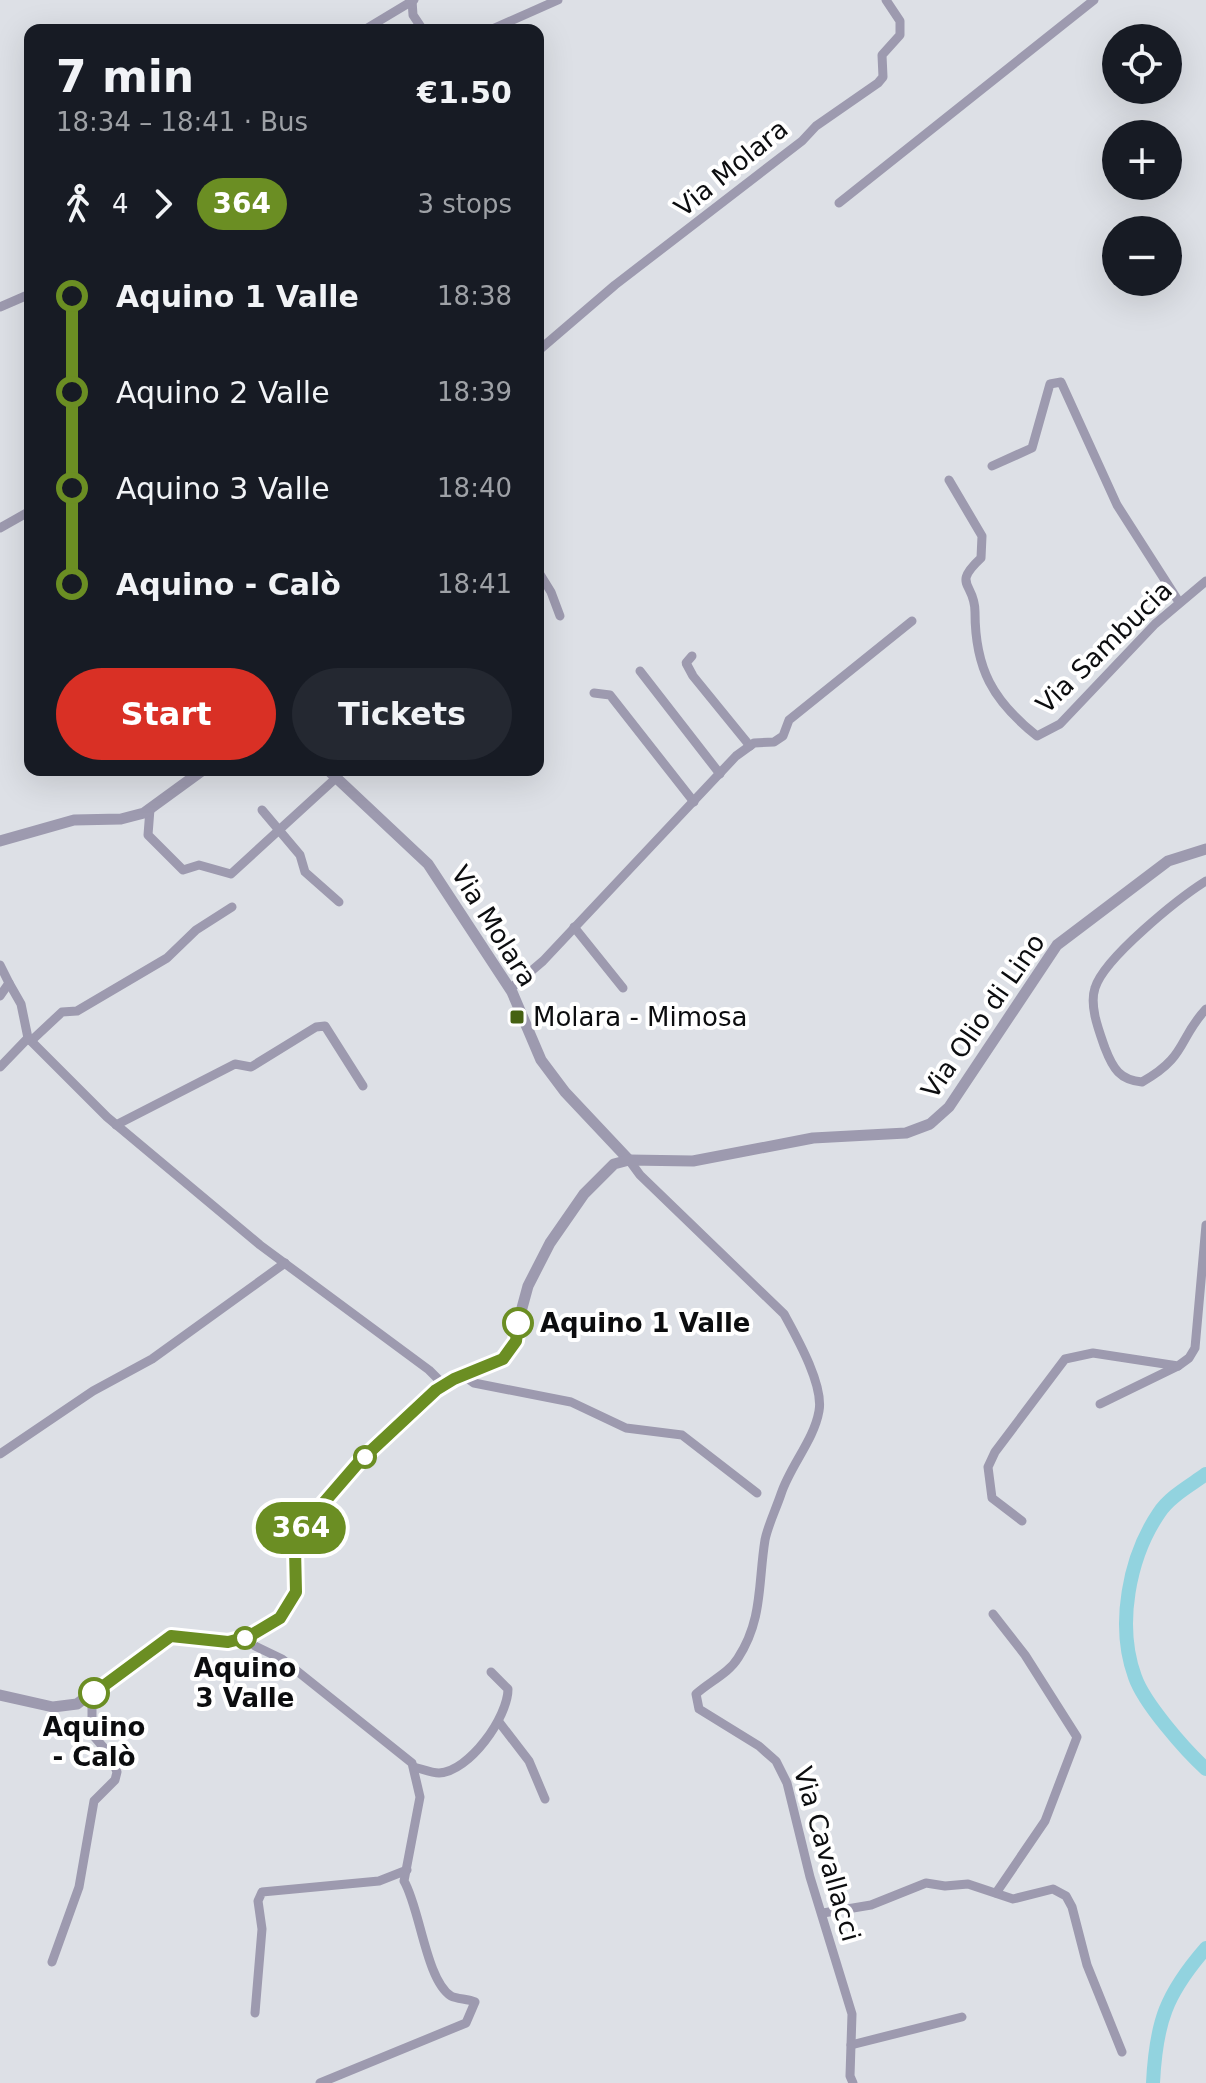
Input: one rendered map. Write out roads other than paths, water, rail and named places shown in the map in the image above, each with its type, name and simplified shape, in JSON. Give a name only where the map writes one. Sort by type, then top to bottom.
[{"type":"street","points":[[374,24],[413,0]]},
{"type":"street","points":[[413,0],[413,15],[419,24]]},
{"type":"street","points":[[504,24],[558,0]]},
{"type":"street","name":"Via Molara","points":[[544,346],[615,285],[802,141],[816,126],[878,83],[883,77],[882,55],[900,35],[900,21],[886,0]]},
{"type":"street","points":[[839,203],[1094,0]]},
{"type":"street","points":[[0,307],[24,297]]},
{"type":"street","points":[[992,466],[1032,448],[1050,384],[1061,382],[1117,505],[1179,602]]},
{"type":"street","name":"Via Sambucia","points":[[949,480],[982,536],[981,558],[965,574],[964,581],[973,603],[979,659],[999,701],[1037,736],[1060,724],[1179,602],[1206,581]]},
{"type":"street","points":[[0,528],[24,514]]},
{"type":"street","points":[[544,581],[560,616]]},
{"type":"street","points":[[510,989],[523,981],[750,746],[783,736],[789,720],[912,621]]},
{"type":"street","points":[[692,656],[686,663],[693,676],[750,746]]},
{"type":"street","points":[[640,671],[720,774]]},
{"type":"street","points":[[594,693],[610,695],[694,802]]},
{"type":"street","points":[[0,841],[47,825],[74,820],[121,819],[150,809],[195,776]]},
{"type":"street","points":[[150,809],[148,835],[183,870],[199,865],[231,874],[279,830],[330,776]]},
{"type":"street","name":"Via Molara","points":[[334,776],[428,864],[510,989],[541,1060],[565,1092],[629,1160]]},
{"type":"street","points":[[262,810],[300,855],[305,872],[339,902]]},
{"type":"street","name":"Via Olio di Lino","points":[[629,1160],[693,1161],[813,1138],[906,1133],[930,1124],[949,1107],[1057,945],[1168,861],[1206,849]]},
{"type":"street","points":[[1206,881],[1137,937],[1095,985],[1093,1001],[1098,1026],[1116,1071],[1125,1080],[1142,1082],[1176,1059],[1195,1021],[1206,1009]]},
{"type":"street","points":[[0,1067],[62,1012],[77,1011],[167,958],[196,930],[232,907]]},
{"type":"street","points":[[574,927],[623,988]]},
{"type":"street","points":[[0,965],[21,1004],[30,1040],[116,1125],[154,1160],[429,1370],[444,1385]]},
{"type":"street","points":[[0,996],[9,983]]},
{"type":"street","points":[[116,1125],[235,1064],[251,1067],[316,1027],[325,1026],[363,1086]]},
{"type":"street","points":[[0,1695],[53,1707],[77,1704],[171,1636],[216,1643],[248,1637],[280,1618],[293,1600],[298,1576],[295,1549],[302,1528],[359,1462],[444,1385],[498,1362],[510,1352],[528,1286],[550,1243],[592,1186],[614,1164],[629,1160]]},
{"type":"street","name":"Via Cavallacci","points":[[629,1160],[640,1175],[784,1314],[815,1383],[820,1409],[789,1473],[765,1539],[760,1607],[752,1633],[736,1662],[696,1694],[696,1703],[699,1709],[748,1737],[776,1761],[797,1811],[810,1877],[852,2014],[853,2083]]},
{"type":"street","points":[[1100,1404],[1178,1366],[1189,1358],[1195,1348],[1206,1225]]},
{"type":"street","points":[[0,1454],[93,1391],[152,1359],[285,1263]]},
{"type":"street","points":[[1022,1521],[992,1498],[988,1467],[1033,1398],[1065,1359],[1093,1353],[1178,1366]]},
{"type":"street","points":[[463,1375],[474,1383],[571,1402],[626,1428],[682,1435],[757,1493]]},
{"type":"street","points":[[993,1614],[1025,1655],[1076,1730],[1077,1737],[1033,1843],[1023,1852],[996,1893]]},
{"type":"street","points":[[248,1637],[255,1646],[282,1659],[398,1749],[414,1767],[420,1797],[404,1881],[411,1893],[431,1964],[443,1988],[453,1997],[475,2002],[472,2016],[466,2023],[320,2083]]},
{"type":"street","points":[[414,1767],[439,1773],[451,1769],[487,1741],[508,1703],[508,1689],[491,1672]]},
{"type":"street","points":[[52,1962],[79,1887],[94,1801],[115,1780],[117,1772],[110,1755],[92,1734],[92,1695]]},
{"type":"street","points":[[499,1722],[529,1761],[545,1799]]},
{"type":"street","points":[[255,2013],[262,1929],[258,1901],[262,1892],[379,1881],[407,1870]]},
{"type":"street","points":[[823,1913],[871,1905],[926,1883],[945,1886],[968,1884],[1013,1899],[1053,1889],[1066,1896],[1087,1965],[1122,2052]]},
{"type":"street","points":[[851,2045],[962,2017]]},
{"type":"waterway","points":[[1206,1474],[1168,1502],[1159,1513],[1133,1571],[1126,1614],[1129,1657],[1140,1688],[1166,1726],[1206,1769]]},
{"type":"waterway","points":[[1153,2083],[1157,2043],[1166,2010],[1181,1980],[1206,1948]]},
{"type":"place","name":"Molara - Mimosa","points":[[517,1017]]},
{"type":"place","name":"Aquino 1 Valle","points":[[518,1323]]},
{"type":"place","name":"Aquino 3 Valle","points":[[245,1638]]},
{"type":"place","name":"Aquino - Calò","points":[[94,1693]]}]
